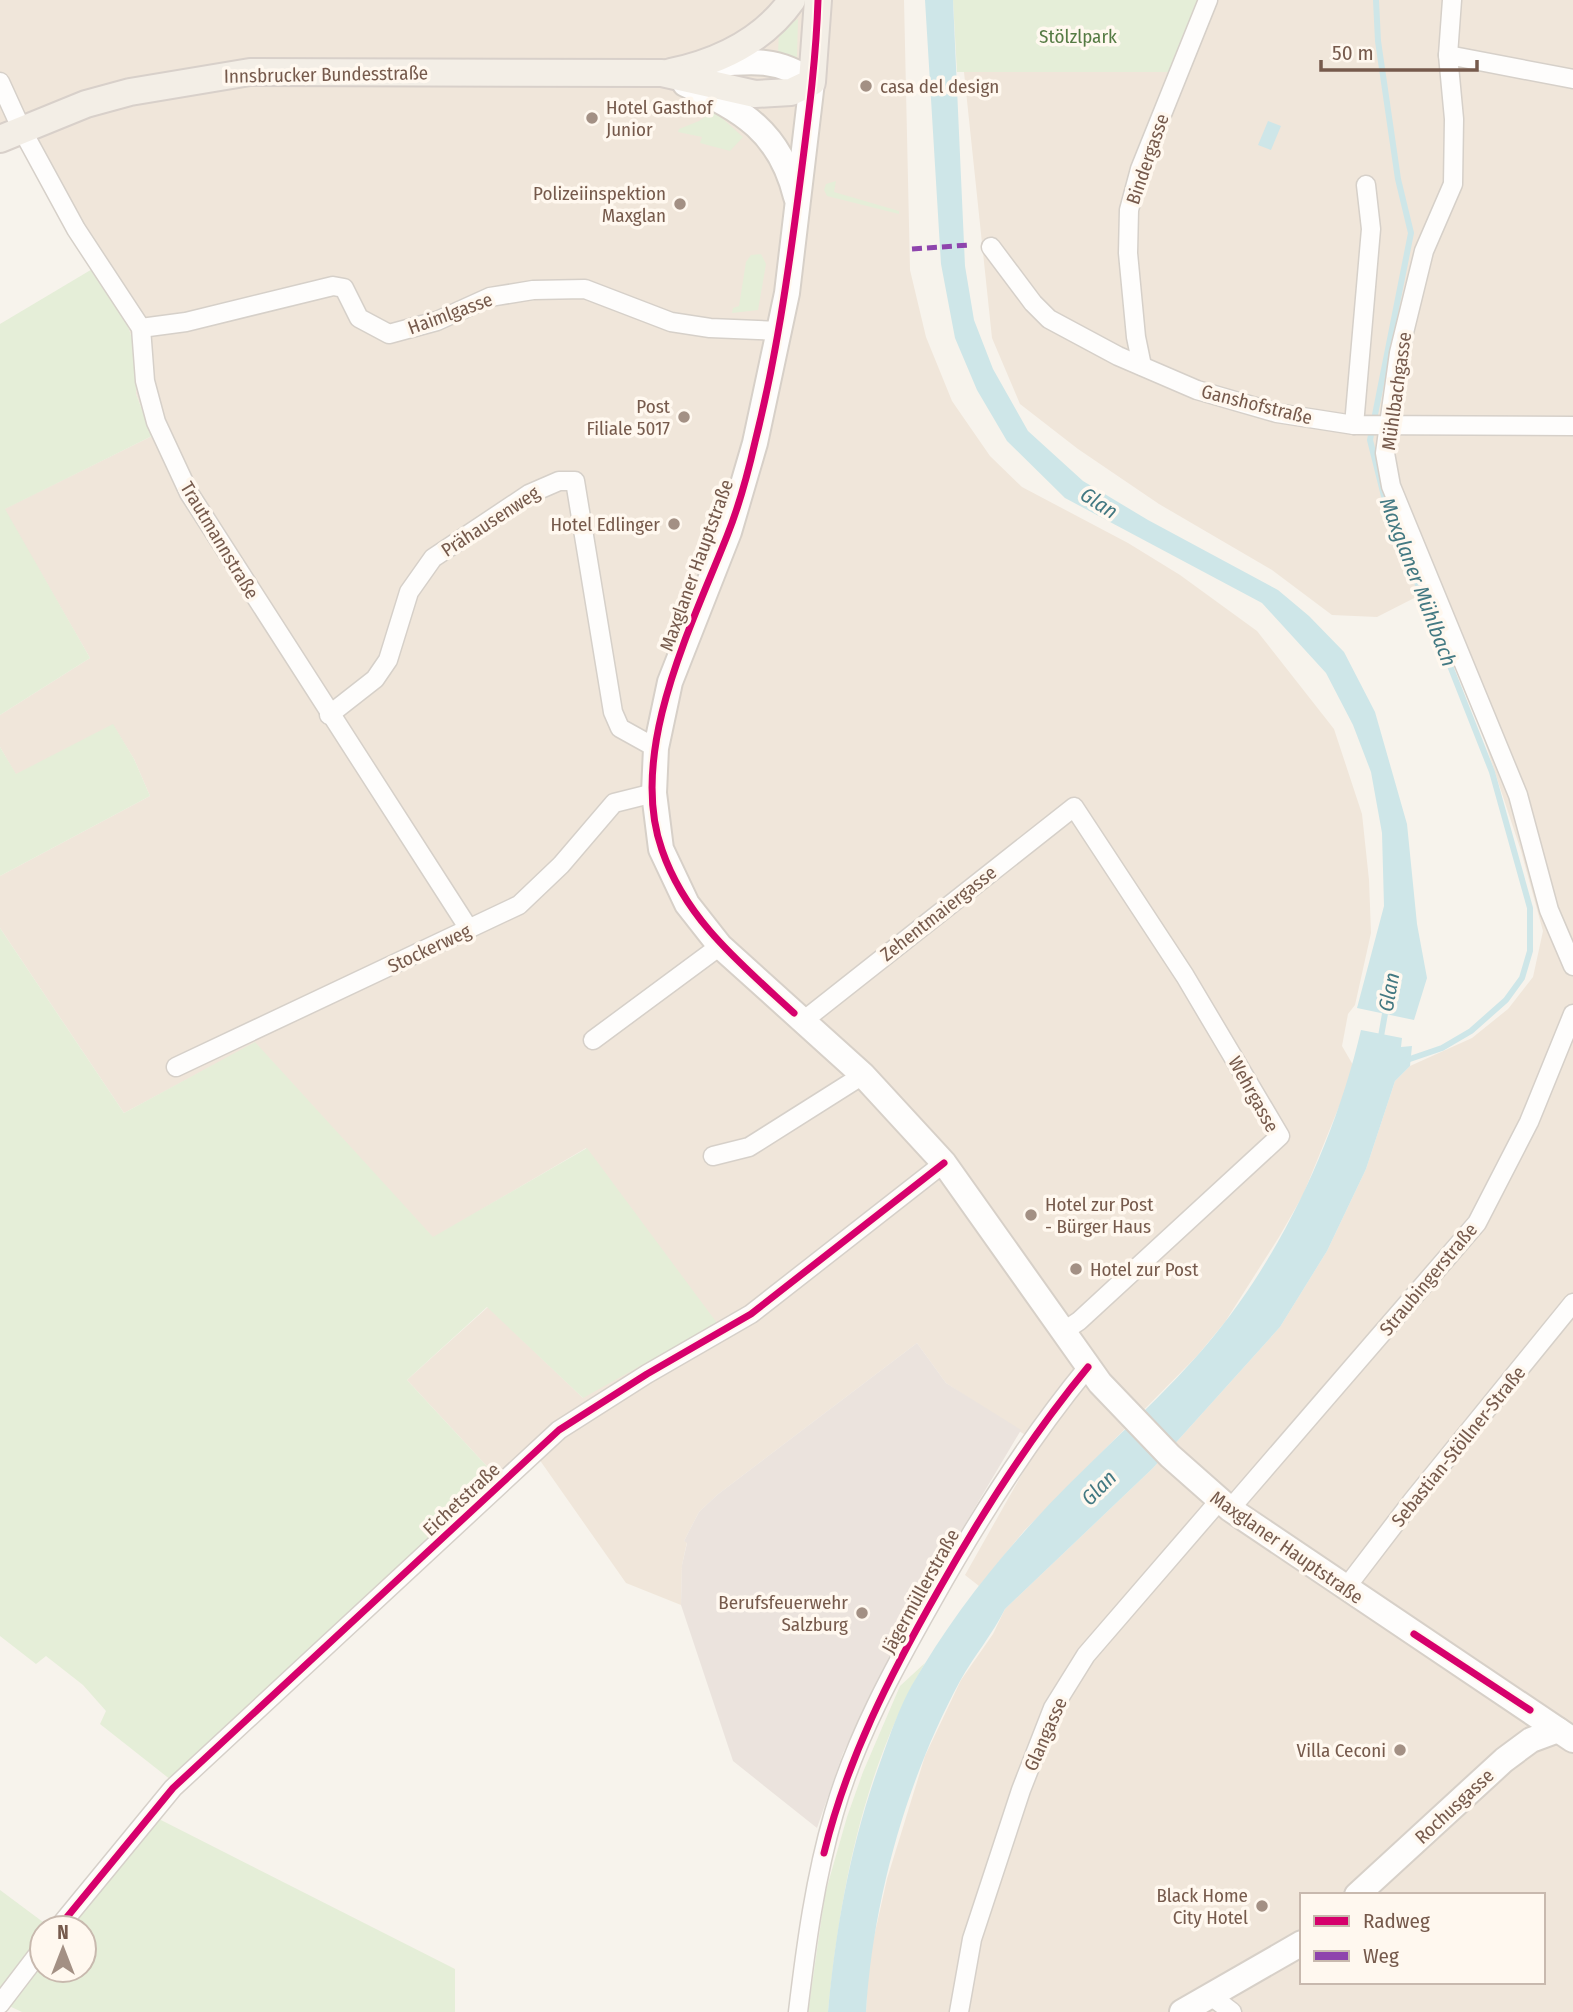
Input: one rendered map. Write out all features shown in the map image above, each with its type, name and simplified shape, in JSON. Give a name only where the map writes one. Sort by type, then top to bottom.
[{"type":"main road","name":"Innsbrucker Bundesstraße","points":[[10,133],[130,92],[250,72],[662,73],[700,65],[731,52],[768,27],[792,0]]},
{"type":"main road","points":[[812,82],[818,0]]},
{"type":"main road","name":"Innsbrucker Bundesstraße","points":[[662,73],[755,94],[791,92],[812,82]]},
{"type":"street","name":"Bindergasse","points":[[1142,366],[1136,337],[1128,253],[1129,210],[1140,169],[1208,0]]},
{"type":"street","name":"Mühlbachgasse","points":[[1371,426],[1399,353],[1424,251],[1453,184],[1454,119],[1448,55],[1452,0]]},
{"type":"street","points":[[1448,55],[1573,79]]},
{"type":"street","points":[[700,65],[771,62],[795,69],[812,82]]},
{"type":"street","points":[[662,73],[739,111],[762,128],[783,160],[797,204]]},
{"type":"street","name":"Trautmannstraße","points":[[0,82],[10,133],[141,328],[145,381],[156,422],[189,493],[329,715],[389,802],[469,929]]},
{"type":"street","name":"Maxglaner Hauptstraße","points":[[812,82],[780,331],[729,533],[670,682],[656,748],[654,793],[661,849],[687,904],[720,946],[863,1075],[944,1163],[1088,1367],[1170,1456],[1224,1505],[1345,1590],[1568,1731]]},
{"type":"street","name":"Mühlbachgasse","points":[[1366,185],[1370,241],[1371,426],[1385,453],[1391,486],[1518,795],[1549,910],[1573,966]]},
{"type":"street","name":"Ganshofstraße","points":[[991,247],[1033,303],[1049,319],[1142,366],[1197,390],[1277,413],[1371,426],[1573,426]]},
{"type":"street","name":"Haimlgasse","points":[[141,328],[186,322],[333,286],[344,288],[359,318],[389,334],[437,321],[490,297],[533,290],[585,289],[671,322],[710,328],[780,331]]},
{"type":"street","name":"Prähausenweg","points":[[329,715],[375,679],[388,660],[409,592],[433,558],[529,494],[559,481],[575,481],[613,712],[620,728],[656,748]]},
{"type":"street","name":"Stockerweg","points":[[176,1067],[519,905],[537,890],[614,803],[654,793]]},
{"type":"street","name":"Zehentmaiergasse","points":[[803,1021],[1074,807]]},
{"type":"street","name":"Wehrgasse","points":[[1064,1331],[1079,1321],[1280,1136],[1185,976],[1074,807]]},
{"type":"street","points":[[593,1040],[720,946]]},
{"type":"street","name":"Straubingerstraße","points":[[1224,1505],[1477,1223],[1529,1122],[1573,1014]]},
{"type":"street","points":[[713,1156],[749,1147],[863,1075]]},
{"type":"street","name":"Eichetstraße","points":[[70,1914],[173,1788],[559,1430],[647,1374],[751,1314],[944,1163]]},
{"type":"street","name":"Sebastian-Stöllner-Straße","points":[[1345,1590],[1413,1500],[1573,1303]]},
{"type":"street","name":"Jägermüllerstraße","points":[[798,2012],[807,1938],[827,1839],[843,1787],[867,1727],[900,1657],[983,1512],[1011,1469],[1088,1367]]},
{"type":"street","name":"Glangasse","points":[[959,2012],[972,1939],[1021,1790],[1053,1708],[1086,1655],[1224,1505]]},
{"type":"street","name":"Rochusgasse","points":[[1359,1893],[1504,1760],[1531,1740],[1568,1731]]},
{"type":"street","points":[[1182,2012],[1300,1944]]},
{"type":"street","points":[[0,2004],[28,1967]]},
{"type":"street","points":[[1211,1996],[1232,2012]]},
{"type":"shaded area","points":[[0,0],[904,0],[910,270],[926,337],[952,401],[990,456],[1022,487],[1128,543],[1180,575],[1257,631],[1334,729],[1362,814],[1369,880],[1371,933],[1355,1005],[1348,1014],[1342,1046],[1353,1065],[1349,1082],[1303,1195],[1225,1322],[1197,1356],[1024,1531],[979,1586],[965,1575],[1039,1444],[946,1383],[917,1343],[717,1495],[699,1512],[684,1541],[687,1542],[682,1565],[681,1605],[626,1583],[539,1459],[496,1476],[407,1380],[488,1307],[583,1398],[586,1148],[433,1238],[255,1043],[124,1113],[0,928],[0,876],[150,796],[134,759],[113,725],[16,775],[0,747],[0,715],[90,658],[4,509],[152,436],[136,394],[137,354],[128,326],[9,120],[0,124]]},
{"type":"shaded area","points":[[1202,0],[1573,0],[1573,2012],[866,2012],[869,1959],[887,1879],[925,1756],[961,1680],[993,1634],[1005,1609],[1153,1468],[1280,1327],[1327,1251],[1366,1169],[1395,1081],[1410,1066],[1472,1038],[1508,1009],[1533,977],[1543,931],[1521,851],[1472,703],[1428,591],[1377,617],[1332,615],[1272,570],[1159,504],[1078,449],[1020,404],[992,338],[964,72],[1172,72]]},
{"type":"shaded area","points":[[917,1343],[946,1383],[1021,1430],[911,1615],[843,1753],[817,1828],[733,1761],[681,1605],[682,1565],[687,1543],[684,1541],[699,1512],[717,1495]]},
{"type":"green space","name":"Stölzlpark","points":[[953,0],[1202,0],[1172,72],[957,72]]},
{"type":"green space","points":[[798,19],[797,58],[778,53],[779,31]]},
{"type":"green space","points":[[714,111],[743,137],[730,151],[700,143],[702,137],[678,132]]},
{"type":"green space","points":[[836,181],[834,192],[899,211],[899,214],[827,196],[824,190],[826,184]]},
{"type":"green space","points":[[761,254],[766,264],[758,310],[732,313],[733,308],[739,306],[746,262],[751,255]]},
{"type":"green space","points":[[94,268],[128,326],[137,354],[136,394],[152,436],[5,509],[90,658],[0,715],[0,324]]},
{"type":"green space","points":[[113,724],[134,759],[150,796],[0,876],[0,747],[16,774]]},
{"type":"green space","points":[[0,928],[124,1113],[255,1042],[433,1237],[587,1148],[717,1323],[583,1398],[487,1307],[407,1380],[496,1476],[171,1780],[100,1724],[106,1711],[83,1685],[46,1656],[36,1664],[0,1636]]},
{"type":"green space","points":[[925,1663],[885,1745],[870,1788],[848,1876],[828,2012],[808,2012],[825,1894],[847,1817],[900,1686]]},
{"type":"green space","points":[[157,1818],[455,1969],[455,2012],[22,2012],[7,2005],[28,1978],[28,1984],[98,1984],[98,1914],[79,1914]]},
{"type":"green space","points":[[0,1890],[32,1914],[28,1914],[28,1961],[0,1998]]},
{"type":"water","points":[[925,0],[953,0],[965,266],[974,320],[993,369],[1028,431],[1083,481],[1148,520],[1278,590],[1309,616],[1344,652],[1375,712],[1407,824],[1417,924],[1427,978],[1414,1020],[1357,1008],[1384,906],[1382,833],[1371,772],[1353,725],[1326,673],[1262,603],[1065,498],[1007,441],[977,390],[955,338],[941,264]]},
{"type":"water","points":[[1268,121],[1281,126],[1271,150],[1258,145]]},
{"type":"water","points":[[1361,1030],[1402,1038],[1401,1047],[1412,1046],[1410,1066],[1395,1081],[1366,1169],[1327,1251],[1280,1327],[1153,1468],[1005,1609],[960,1681],[941,1719],[908,1800],[895,1842],[876,1927],[866,2012],[828,2012],[835,1947],[853,1853],[870,1791],[899,1712],[912,1685],[950,1625],[1008,1550],[1066,1487],[1155,1401],[1197,1356],[1253,1283],[1277,1244],[1318,1160],[1335,1117]]},
{"type":"waterway","name":"Maxglaner Mühlbach","points":[[1376,0],[1378,41],[1398,179],[1411,233],[1370,440],[1386,504],[1492,772],[1530,908],[1530,951],[1522,978],[1506,1000],[1471,1031],[1442,1048],[1404,1061]]},
{"type":"waterway","name":"Glan","points":[[1380,1042],[1386,1008]]},
{"type":"marked path","points":[[912,249],[969,245]]},
{"type":"cycle path","points":[[794,1013],[735,958],[685,898],[662,850],[653,812],[652,772],[668,690],[739,501],[769,380],[799,190],[813,72],[818,0]]},
{"type":"cycle path","points":[[70,1914],[173,1788],[559,1430],[647,1374],[751,1314],[944,1163]]},
{"type":"cycle path","points":[[824,1853],[858,1751],[887,1686],[920,1623],[1008,1476],[1088,1367]]},
{"type":"cycle path","points":[[1414,1634],[1530,1710]]},
{"type":"place","name":"casa del design","points":[[866,86]]},
{"type":"place","name":"Hotel Gasthof Junior","points":[[592,118]]},
{"type":"place","name":"Polizeiinspektion Maxglan","points":[[680,204]]},
{"type":"place","name":"Post Filiale 5017","points":[[684,417]]},
{"type":"place","name":"Hotel Edlinger","points":[[674,524]]},
{"type":"place","name":"Hotel zur Post - Bürger Haus","points":[[1031,1215]]},
{"type":"place","name":"Hotel zur Post","points":[[1076,1269]]},
{"type":"place","name":"Berufsfeuerwehr Salzburg","points":[[862,1613]]},
{"type":"place","name":"Villa Ceconi","points":[[1400,1750]]},
{"type":"place","name":"Black Home City Hotel","points":[[1262,1906]]}]
